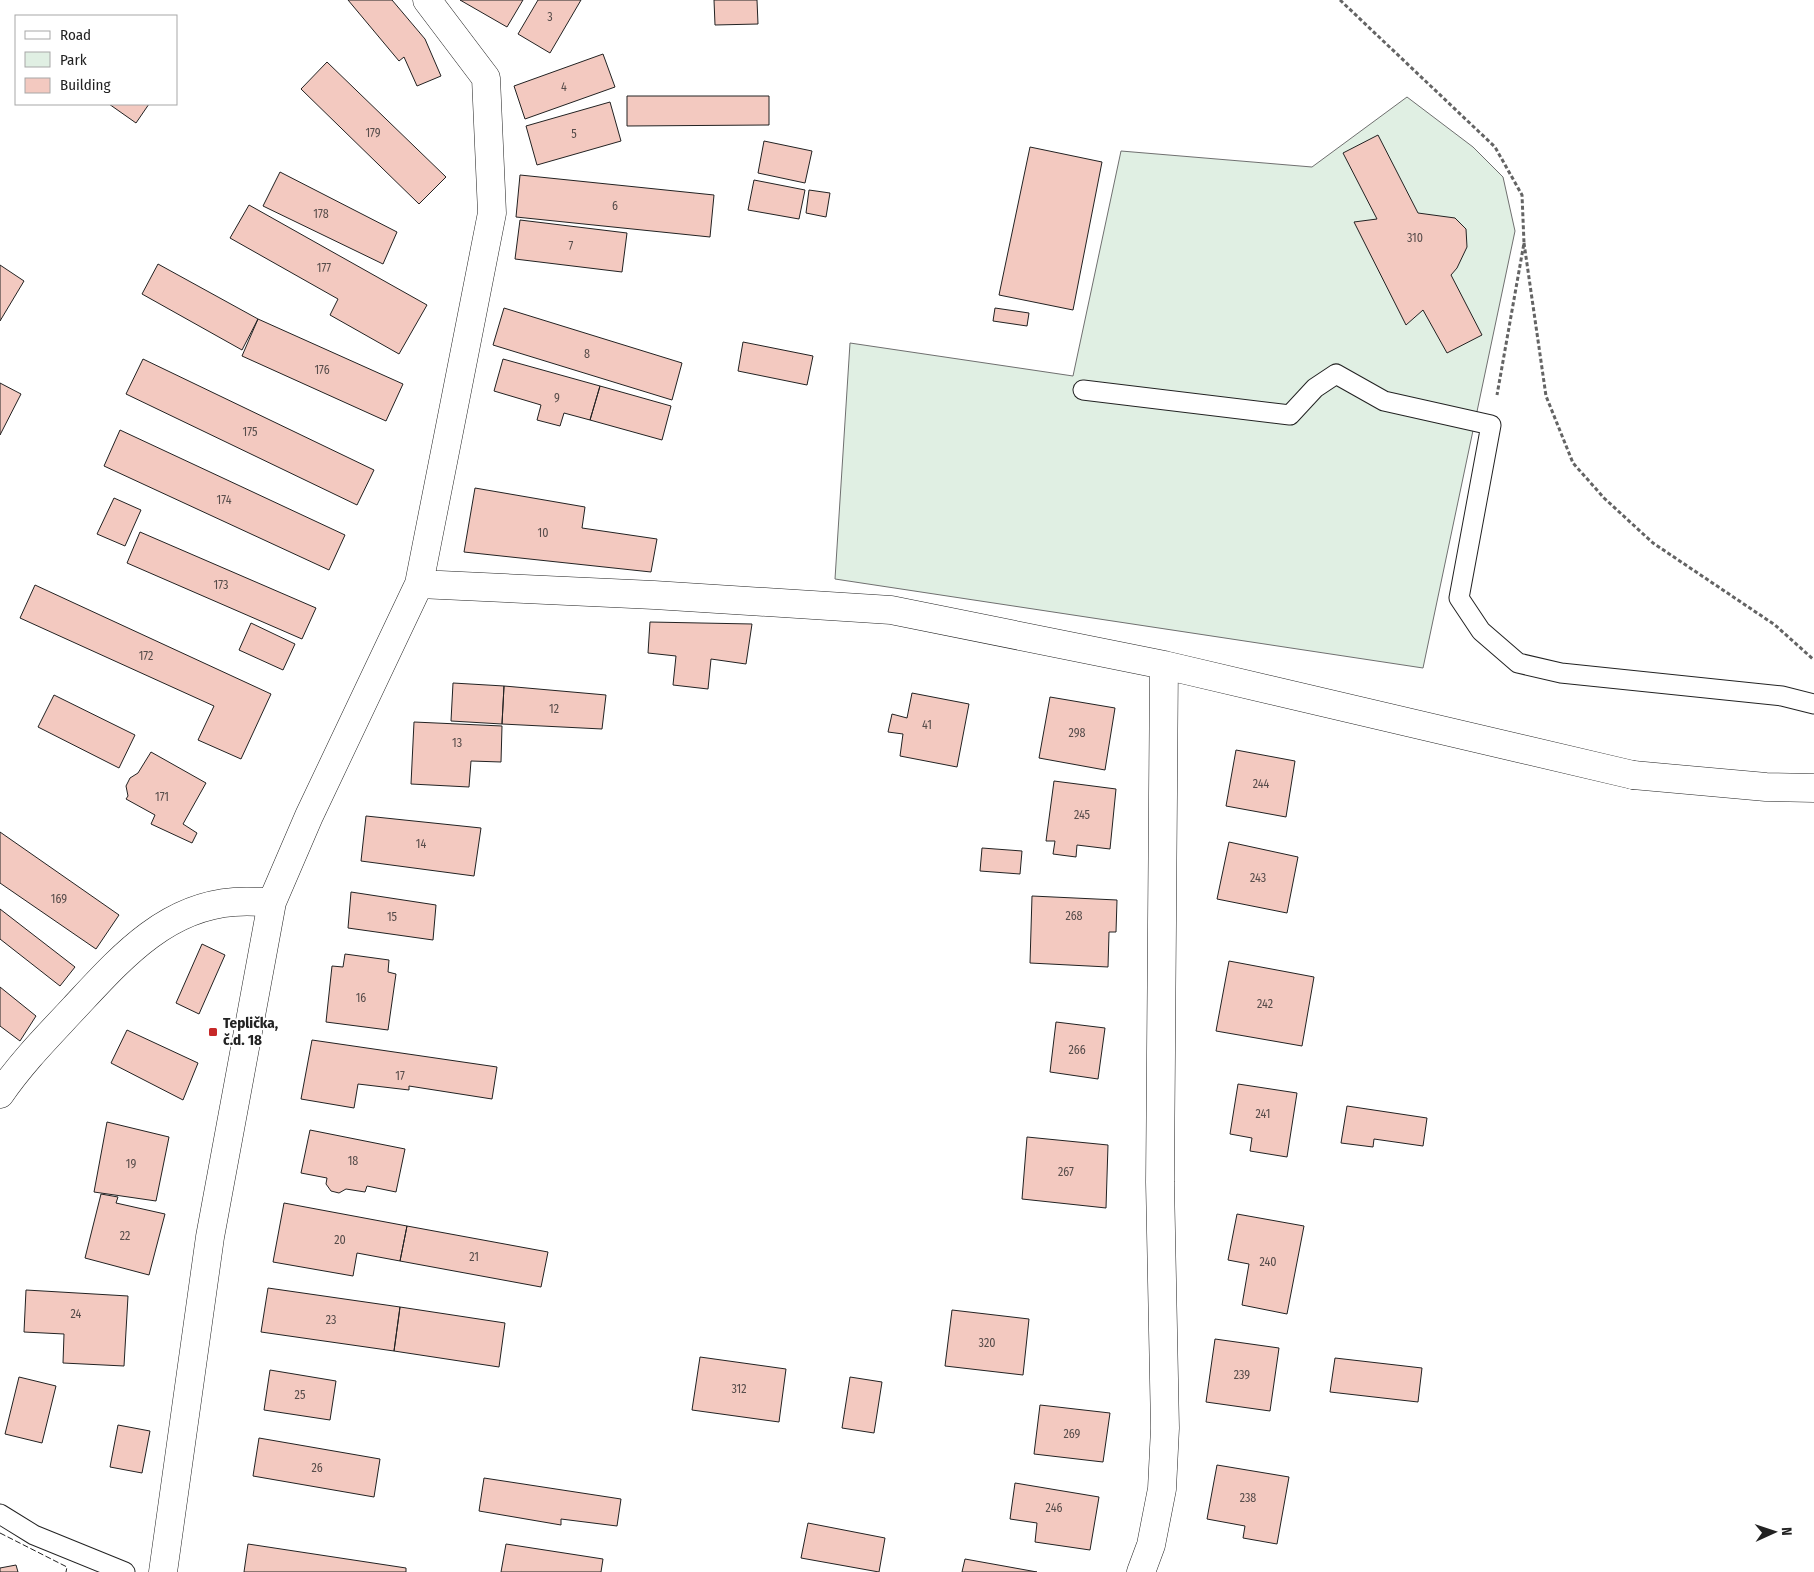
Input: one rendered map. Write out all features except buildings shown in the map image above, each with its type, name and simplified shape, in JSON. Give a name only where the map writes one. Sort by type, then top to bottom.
[{"type":"street","points":[[163,1572],[210,1237],[272,902],[309,816],[419,584],[492,213],[486,78],[427,0]]},
{"type":"street","points":[[419,584],[654,595],[891,610],[1164,665],[1633,775],[1766,787],[1814,788]]},
{"type":"street","points":[[1141,1572],[1151,1545],[1162,1489],[1165,1428],[1160,1182],[1164,665]]},
{"type":"street","points":[[0,1094],[18,1068],[126,952],[161,926],[198,909],[233,902],[272,902]]},
{"type":"lane","points":[[1083,390],[1290,415],[1315,388],[1336,374],[1384,401],[1491,425],[1459,598],[1481,631],[1518,664],[1561,673],[1782,696],[1814,704]]},
{"type":"lane","points":[[0,1514],[34,1535],[125,1572]]},
{"type":"path","points":[[1340,0],[1495,147],[1522,195],[1524,243],[1546,396],[1573,463],[1604,498],[1654,543],[1775,625],[1814,660]]},
{"type":"path","points":[[1491,425],[1524,243]]},
{"type":"green space","points":[[1407,97],[1473,147],[1503,177],[1515,231],[1423,668],[835,579],[850,343],[1073,376],[1121,151],[1312,167]]},
{"type":"fence","points":[[0,1533],[67,1567],[66,1572]]},
{"type":"place","name":"Teplička, č.d. 18","points":[[213,1032]]}]
